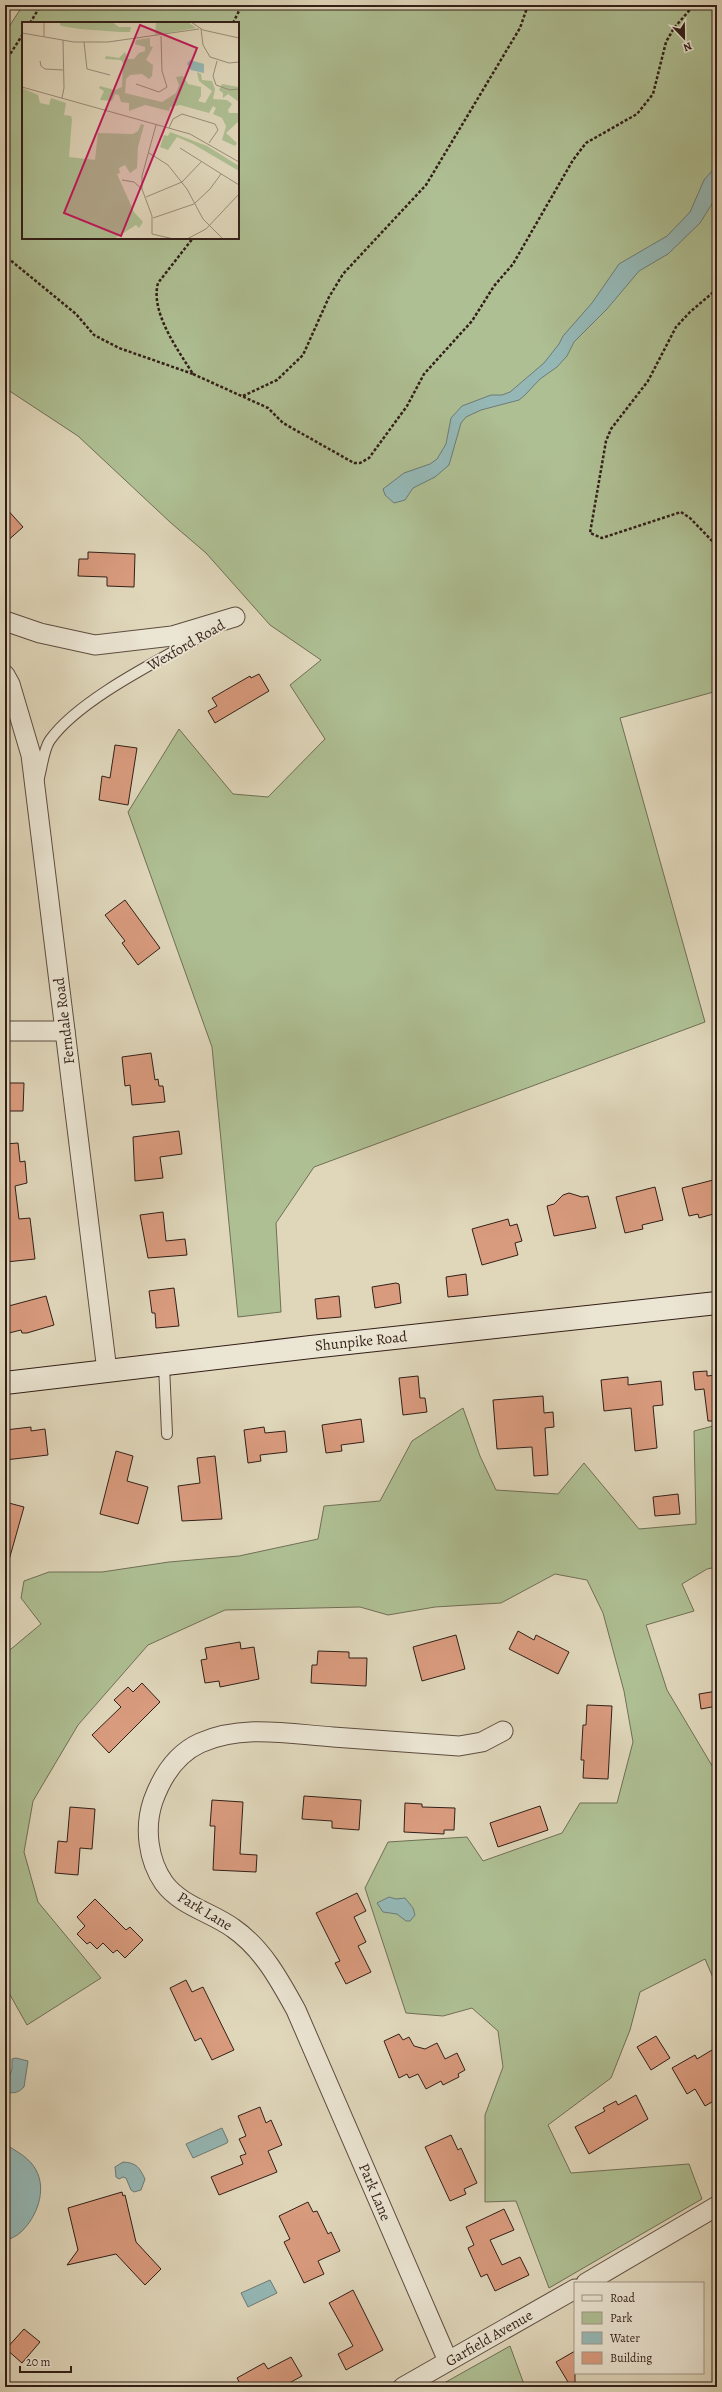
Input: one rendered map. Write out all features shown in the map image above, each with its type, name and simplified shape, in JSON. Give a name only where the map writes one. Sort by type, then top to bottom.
[{"type":"main road","name":"Shunpike Road","points":[[5,1383],[717,1303]]},
{"type":"street","name":"Wexford Road","points":[[5,621],[40,633],[95,645],[172,636],[235,617]]},
{"type":"street","name":"Ferndale Road","points":[[5,674],[31,755],[107,1371]]},
{"type":"street","points":[[5,1031],[65,1031]]},
{"type":"street","name":"Park Lane","points":[[448,2361],[296,2010],[282,1985],[251,1942],[233,1928],[182,1900],[165,1883],[150,1852],[148,1829],[152,1806],[159,1784],[172,1764],[195,1746],[222,1735],[258,1732],[459,1746],[482,1742],[503,1731]]},
{"type":"street","points":[[588,2282],[717,2206]]},
{"type":"street","name":"Garfield Avenue","points":[[403,2387],[574,2290]]},
{"type":"lane","name":"Wexford Road","points":[[36,792],[49,741],[68,720],[105,693],[235,617]]},
{"type":"lane","points":[[164,1364],[167,1434]]},
{"type":"path","points":[[31,22],[41,5]]},
{"type":"path","points":[[233,22],[242,5]]},
{"type":"path","points":[[242,396],[276,380],[303,355],[329,297],[343,274],[426,185],[520,28],[528,5]]},
{"type":"path","points":[[5,253],[9,259],[76,314],[94,335],[119,348],[193,374],[268,408],[284,423],[354,462],[360,463],[369,458],[407,406],[424,374],[472,321],[494,286],[513,264],[573,160],[586,143],[637,114],[653,94],[666,42],[674,28],[694,5]]},
{"type":"path","points":[[5,62],[22,36]]},
{"type":"path","points":[[192,239],[158,283],[156,299],[169,335],[193,374]]},
{"type":"path","points":[[717,289],[676,327],[648,381],[611,429],[606,441],[590,533],[602,538],[681,512],[690,518],[717,546]]},
{"type":"green space","points":[[23,5],[717,5],[717,691],[620,718],[705,1022],[314,1167],[276,1223],[281,1312],[238,1317],[212,1047],[128,812],[179,729],[233,794],[268,797],[325,739],[290,685],[321,660],[270,625],[206,553],[171,523],[78,436],[5,388],[5,33]]},
{"type":"green space","points":[[463,1408],[480,1456],[496,1490],[558,1494],[584,1463],[639,1529],[696,1524],[694,1431],[717,1425],[717,1567],[707,1569],[682,1584],[694,1611],[646,1625],[667,1690],[717,1774],[717,1987],[705,1959],[640,1992],[630,2030],[611,2078],[548,2125],[571,2173],[689,2164],[702,2199],[549,2288],[516,2201],[485,2202],[485,2115],[503,2067],[498,2031],[472,2008],[443,2016],[406,2013],[365,1888],[388,1842],[467,1837],[483,1861],[562,1833],[580,1803],[617,1803],[633,1742],[624,1691],[603,1613],[587,1580],[555,1574],[501,1603],[435,1607],[388,1615],[360,1607],[225,1610],[148,1645],[78,1725],[33,1801],[24,1852],[38,1902],[101,1978],[27,2025],[5,1986],[5,1654],[41,1624],[21,1598],[24,1581],[49,1572],[102,1572],[169,1562],[239,1556],[318,1539],[324,1506],[380,1501],[412,1441]]},
{"type":"green space","points":[[510,2346],[525,2387],[437,2387]]},
{"type":"water","points":[[717,165],[717,196],[700,223],[668,254],[639,271],[607,309],[574,342],[567,356],[557,367],[540,379],[519,400],[481,410],[466,417],[461,423],[449,465],[435,477],[413,488],[405,500],[394,503],[385,495],[383,489],[404,473],[430,464],[437,459],[446,444],[451,418],[462,406],[491,395],[502,395],[510,392],[544,363],[559,344],[563,336],[592,303],[619,264],[667,236],[690,212],[704,180]]},
{"type":"water","points":[[389,1897],[396,1899],[405,1898],[413,1908],[415,1915],[410,1921],[406,1921],[397,1914],[383,1912],[377,1903]]},
{"type":"water","points":[[16,2058],[28,2061],[24,2087],[17,2092],[12,2093],[7,2092],[5,2088],[12,2069],[12,2059]]},
{"type":"water","points":[[222,2128],[228,2141],[227,2143],[193,2158],[186,2144]]},
{"type":"water","points":[[5,2144],[30,2162],[36,2170],[41,2186],[39,2203],[32,2219],[19,2233],[5,2241]]},
{"type":"water","points":[[123,2162],[132,2163],[141,2171],[145,2179],[141,2190],[134,2192],[131,2190],[126,2178],[123,2177],[119,2179],[116,2177],[115,2167]]},
{"type":"water","points":[[270,2280],[277,2293],[248,2307],[241,2293]]},
{"type":"building","points":[[5,507],[23,527],[5,543]]},
{"type":"building","points":[[88,552],[135,554],[134,587],[107,586],[107,577],[78,576],[79,559],[88,559]]},
{"type":"building","points":[[259,674],[269,691],[215,723],[208,711],[217,706],[212,698],[250,676],[251,678]]},
{"type":"building","points":[[115,745],[137,748],[128,805],[99,800],[102,776],[110,778]]},
{"type":"building","points":[[125,900],[160,948],[138,965],[122,943],[125,941],[105,915]]},
{"type":"building","points":[[151,1053],[155,1080],[158,1079],[159,1086],[163,1086],[165,1102],[132,1105],[130,1085],[125,1086],[122,1057]]},
{"type":"building","points":[[5,1083],[24,1083],[23,1111],[5,1111]]},
{"type":"building","points":[[179,1131],[182,1154],[160,1157],[163,1178],[135,1181],[133,1137]]},
{"type":"building","points":[[18,1143],[20,1162],[25,1161],[27,1183],[15,1186],[19,1219],[30,1218],[35,1259],[6,1262],[5,1144]]},
{"type":"building","points":[[717,1179],[717,1213],[699,1218],[698,1214],[689,1216],[682,1188]]},
{"type":"building","points":[[655,1187],[663,1220],[642,1225],[643,1229],[625,1233],[616,1197]]},
{"type":"building","points":[[569,1193],[582,1197],[588,1196],[596,1228],[554,1236],[547,1206],[554,1204],[563,1195]]},
{"type":"building","points":[[163,1212],[166,1241],[185,1239],[187,1255],[148,1258],[140,1215]]},
{"type":"building","points":[[508,1219],[510,1226],[517,1224],[522,1241],[515,1243],[518,1255],[482,1265],[472,1229]]},
{"type":"building","points":[[466,1274],[468,1295],[448,1297],[446,1277]]},
{"type":"building","points":[[396,1283],[399,1284],[401,1303],[375,1308],[372,1287]]},
{"type":"building","points":[[174,1288],[179,1326],[156,1328],[155,1313],[152,1313],[149,1291]]},
{"type":"building","points":[[46,1296],[54,1325],[27,1333],[22,1333],[21,1330],[5,1334],[5,1307]]},
{"type":"building","points":[[339,1296],[341,1317],[317,1319],[315,1299]]},
{"type":"building","points":[[707,1371],[707,1376],[717,1375],[717,1421],[708,1421],[704,1389],[695,1390],[693,1372]]},
{"type":"building","points":[[418,1376],[420,1398],[425,1398],[427,1412],[403,1415],[399,1378]]},
{"type":"building","points":[[628,1377],[628,1385],[661,1381],[663,1405],[653,1406],[657,1448],[635,1451],[631,1408],[604,1411],[601,1380]]},
{"type":"building","points":[[543,1396],[544,1413],[553,1412],[554,1427],[545,1428],[548,1475],[534,1476],[532,1447],[497,1449],[493,1400]]},
{"type":"building","points":[[361,1419],[364,1442],[341,1445],[342,1451],[326,1453],[322,1425]]},
{"type":"building","points":[[31,1427],[31,1431],[45,1429],[48,1455],[5,1460],[5,1430]]},
{"type":"building","points":[[264,1427],[265,1433],[285,1431],[287,1452],[260,1455],[261,1461],[248,1463],[244,1430]]},
{"type":"building","points":[[116,1451],[133,1456],[127,1481],[148,1487],[138,1524],[100,1514]]},
{"type":"building","points":[[215,1456],[222,1519],[182,1521],[178,1486],[200,1483],[197,1458]]},
{"type":"building","points":[[678,1494],[680,1514],[655,1516],[653,1497]]},
{"type":"building","points":[[5,1502],[24,1507],[9,1560],[5,1560]]},
{"type":"building","points":[[518,1631],[534,1640],[536,1635],[569,1652],[558,1674],[509,1649]]},
{"type":"building","points":[[456,1635],[465,1669],[422,1681],[413,1647]]},
{"type":"building","points":[[240,1642],[241,1649],[254,1647],[259,1679],[220,1687],[219,1681],[205,1683],[201,1660],[207,1659],[205,1648]]},
{"type":"building","points":[[318,1651],[349,1652],[349,1658],[367,1658],[366,1686],[311,1683],[312,1665],[317,1665]]},
{"type":"building","points":[[142,1683],[160,1702],[109,1753],[92,1735],[121,1707],[114,1700],[128,1687],[133,1692]]},
{"type":"building","points":[[717,1691],[717,1706],[701,1709],[699,1694]]},
{"type":"building","points":[[587,1705],[612,1706],[608,1779],[583,1778],[584,1760],[581,1760],[583,1725],[586,1725]]},
{"type":"building","points":[[304,1796],[361,1800],[359,1830],[332,1828],[332,1821],[302,1819]]},
{"type":"building","points":[[212,1800],[243,1802],[240,1854],[257,1855],[256,1872],[213,1870],[215,1826],[210,1826]]},
{"type":"building","points":[[405,1803],[422,1804],[422,1807],[455,1808],[454,1830],[444,1830],[444,1834],[404,1832]]},
{"type":"building","points":[[540,1806],[548,1830],[498,1847],[490,1823]]},
{"type":"building","points":[[70,1807],[95,1809],[92,1849],[80,1848],[78,1875],[55,1873],[58,1841],[67,1842]]},
{"type":"building","points":[[357,1893],[366,1911],[354,1917],[366,1942],[358,1946],[371,1972],[346,1984],[335,1963],[340,1961],[316,1913]]},
{"type":"building","points":[[95,1899],[126,1930],[130,1927],[143,1940],[125,1958],[117,1950],[113,1953],[103,1943],[97,1949],[90,1942],[87,1944],[77,1934],[85,1926],[77,1917]]},
{"type":"building","points":[[186,1980],[192,1992],[203,1987],[234,2050],[212,2060],[201,2038],[195,2041],[170,1988]]},
{"type":"building","points":[[399,2034],[403,2040],[409,2037],[414,2046],[425,2049],[437,2043],[445,2059],[457,2053],[465,2070],[458,2074],[459,2077],[443,2085],[441,2081],[426,2089],[418,2074],[409,2078],[407,2074],[399,2078],[384,2041]]},
{"type":"building","points":[[656,2036],[670,2058],[651,2070],[637,2047]]},
{"type":"building","points":[[717,2047],[717,2099],[705,2106],[695,2089],[687,2094],[672,2068],[695,2055],[697,2059]]},
{"type":"building","points":[[636,2095],[648,2119],[589,2154],[575,2127],[605,2111],[603,2108],[616,2101],[618,2105]]},
{"type":"building","points":[[260,2107],[266,2123],[271,2120],[282,2145],[268,2151],[277,2172],[219,2195],[211,2177],[243,2164],[240,2156],[246,2154],[239,2139],[246,2136],[238,2116]]},
{"type":"building","points":[[451,2135],[458,2150],[461,2148],[477,2183],[464,2189],[466,2194],[450,2201],[425,2147]]},
{"type":"building","points":[[122,2192],[123,2196],[125,2195],[136,2242],[161,2269],[145,2285],[116,2254],[67,2265],[78,2250],[68,2208]]},
{"type":"building","points":[[308,2202],[313,2212],[317,2211],[328,2234],[331,2232],[340,2251],[318,2261],[324,2274],[304,2283],[284,2242],[290,2239],[279,2216]]},
{"type":"building","points":[[504,2209],[514,2230],[490,2240],[502,2265],[520,2257],[529,2275],[495,2291],[487,2274],[481,2277],[468,2248],[474,2245],[466,2227]]},
{"type":"building","points":[[353,2290],[383,2350],[346,2370],[338,2354],[353,2346],[329,2303]]},
{"type":"building","points":[[24,2329],[40,2342],[22,2363],[6,2349]]},
{"type":"building","points":[[574,2352],[575,2387],[571,2387],[556,2362]]},
{"type":"building","points":[[291,2357],[302,2376],[282,2387],[242,2387],[237,2378],[264,2363],[268,2369]]}]
